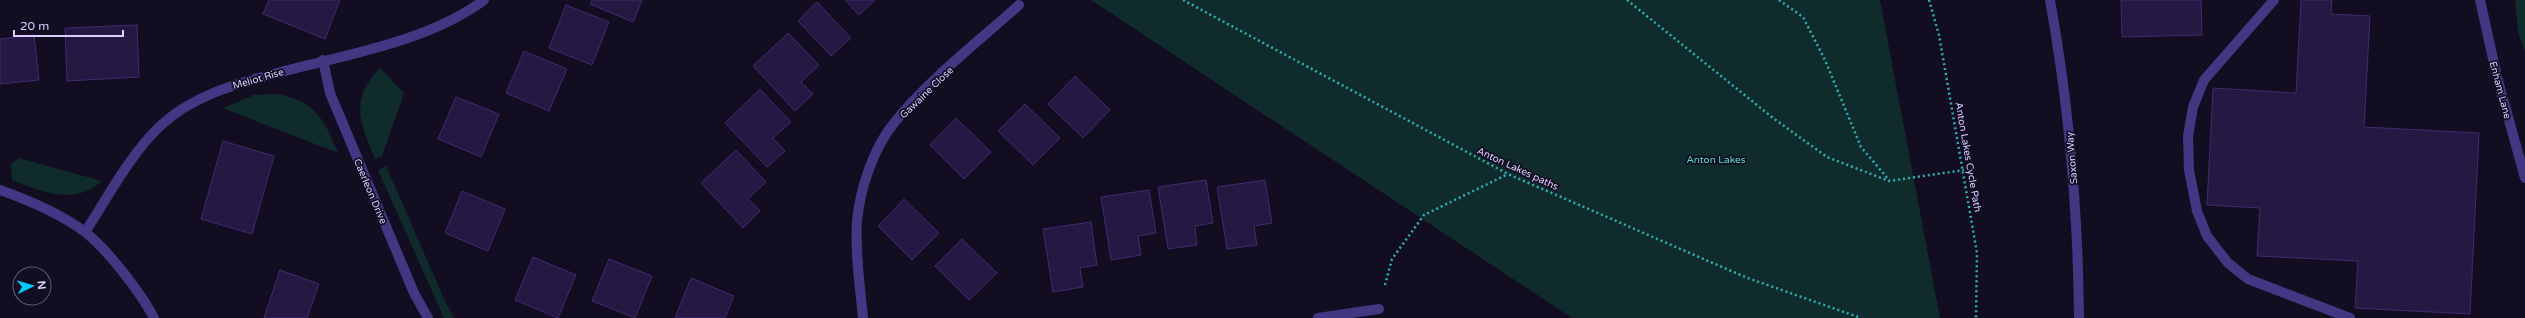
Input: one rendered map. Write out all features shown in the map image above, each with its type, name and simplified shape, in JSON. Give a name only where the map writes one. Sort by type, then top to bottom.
[{"type":"street","name":"Meliot Rise","points":[[85,232],[138,152],[160,126],[180,111],[203,97],[232,85],[369,49],[425,31],[471,10],[484,0]]},
{"type":"street","name":"Saxon Way","points":[[2050,0],[2068,119],[2078,267],[2079,318]]},
{"type":"street","points":[[2274,0],[2204,80],[2193,107],[2188,136],[2189,170],[2197,211],[2211,241],[2228,263],[2248,279],[2350,318]]},
{"type":"street","name":"Enham Lane","points":[[2480,0],[2497,77],[2525,178]]},
{"type":"street","name":"Gawaine Close","points":[[863,318],[857,222],[864,186],[876,153],[893,124],[917,98],[1019,4]]},
{"type":"street","name":"Caerleon Drive","points":[[323,60],[330,93],[343,126],[414,293],[428,318]]},
{"type":"street","points":[[0,190],[38,205],[85,232],[107,254],[148,306],[154,318]]},
{"type":"street","points":[[1318,318],[1379,309]]},
{"type":"path","name":"Anton Lakes paths","points":[[1182,0],[1508,174],[1745,277],[1861,318]]},
{"type":"path","points":[[1627,0],[1773,118],[1827,156],[1889,181],[1964,170]]},
{"type":"path","points":[[1779,0],[1804,17],[1825,60],[1861,147],[1889,181]]},
{"type":"path","name":"Anton Lakes Cycle Path","points":[[1929,0],[1940,35],[1977,253],[1976,318]]},
{"type":"path","points":[[1379,309],[1392,259],[1424,215],[1508,174]]},
{"type":"green space","name":"Anton Lakes","points":[[1091,0],[1880,0],[1940,318],[1572,318]]},
{"type":"green space","points":[[2515,0],[2525,0],[2525,51],[2518,32]]},
{"type":"green space","points":[[380,68],[404,93],[382,156],[375,159],[365,134],[360,112],[364,90],[370,79]]},
{"type":"green space","points":[[277,94],[301,101],[317,113],[328,130],[338,153],[223,108],[254,95]]},
{"type":"green space","points":[[19,158],[102,181],[91,189],[69,195],[35,189],[12,180],[11,164]]},
{"type":"green space","points":[[386,166],[445,301],[454,318],[444,318],[378,170]]},
{"type":"building","points":[[269,0],[340,0],[325,39],[263,14]]},
{"type":"building","points":[[592,0],[642,0],[633,22],[590,4]]},
{"type":"building","points":[[845,0],[875,0],[859,15]]},
{"type":"building","points":[[2121,0],[2201,0],[2202,35],[2122,37]]},
{"type":"building","points":[[2301,0],[2332,0],[2331,14],[2370,16],[2364,127],[2479,133],[2470,314],[2355,308],[2358,261],[2257,256],[2260,208],[2207,205],[2213,88],[2296,93]]},
{"type":"building","points":[[817,2],[851,38],[831,56],[798,21]]},
{"type":"building","points":[[566,5],[609,22],[592,65],[549,48]]},
{"type":"building","points":[[137,25],[139,77],[67,81],[65,28]]},
{"type":"building","points":[[788,33],[819,65],[801,82],[813,94],[795,111],[753,66]]},
{"type":"building","points":[[34,35],[39,80],[0,84],[0,39]]},
{"type":"building","points":[[524,51],[567,69],[549,111],[506,93]]},
{"type":"building","points":[[1075,76],[1110,110],[1083,138],[1048,104]]},
{"type":"building","points":[[760,89],[791,122],[773,138],[785,151],[767,167],[725,123]]},
{"type":"building","points":[[456,97],[499,114],[481,157],[438,139]]},
{"type":"building","points":[[1025,104],[1060,138],[1033,165],[998,131]]},
{"type":"building","points":[[956,118],[991,152],[964,179],[930,145]]},
{"type":"building","points":[[223,141],[274,156],[252,234],[201,219]]},
{"type":"building","points":[[736,150],[766,182],[748,199],[760,211],[743,228],[701,183]]},
{"type":"building","points":[[1206,180],[1213,223],[1195,226],[1197,245],[1168,249],[1158,187]]},
{"type":"building","points":[[1265,180],[1272,223],[1254,226],[1257,245],[1227,249],[1217,187]]},
{"type":"building","points":[[1149,190],[1156,233],[1138,236],[1141,255],[1111,260],[1101,197]]},
{"type":"building","points":[[462,191],[505,209],[488,251],[445,233]]},
{"type":"building","points":[[904,199],[939,233],[912,260],[878,226]]},
{"type":"building","points":[[1091,222],[1097,265],[1080,268],[1083,287],[1053,292],[1043,229]]},
{"type":"building","points":[[962,239],[997,273],[969,300],[935,266]]},
{"type":"building","points":[[533,257],[576,275],[558,318],[515,300]]},
{"type":"building","points":[[609,259],[652,276],[635,318],[592,301]]},
{"type":"building","points":[[280,270],[319,284],[307,318],[264,318]]},
{"type":"building","points":[[691,278],[734,296],[725,318],[675,318]]}]
